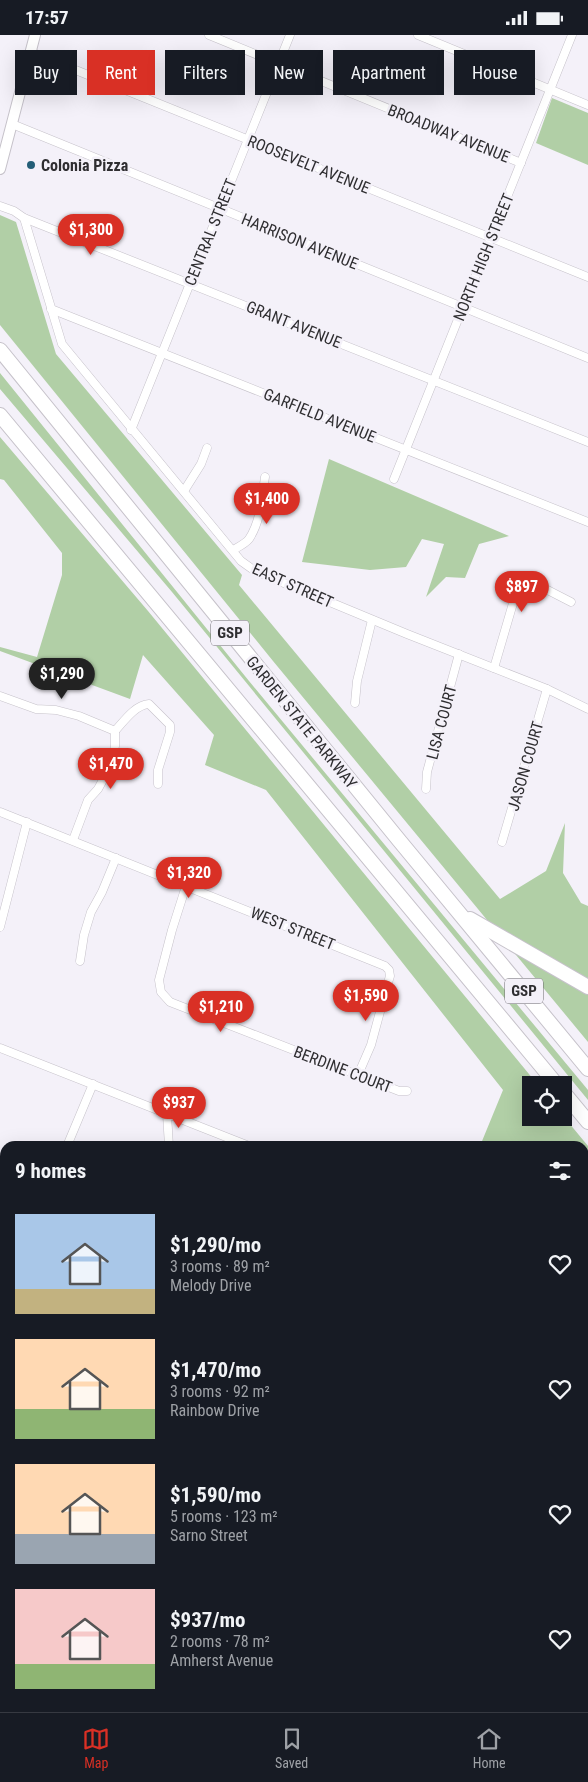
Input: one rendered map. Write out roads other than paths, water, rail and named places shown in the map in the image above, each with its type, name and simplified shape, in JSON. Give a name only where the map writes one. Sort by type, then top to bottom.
[{"type":"highway","name":"GARDEN STATE PARKWAY","points":[[0,350],[588,1069]]},
{"type":"highway","name":"GSP","points":[[0,415],[550,1076]]},
{"type":"highway","points":[[461,913],[588,987]]},
{"type":"highway","points":[[572,1103],[588,1122]]},
{"type":"main road","points":[[31,50],[35,35]]},
{"type":"main road","points":[[1,162],[20,95]]},
{"type":"street","name":"BROADWAY AVENUE","points":[[209,35],[255,53]]},
{"type":"street","name":"CENTRAL STREET","points":[[284,50],[290,35]]},
{"type":"street","points":[[418,35],[588,105]]},
{"type":"street","name":"NORTH HIGH STREET","points":[[394,479],[572,35]]},
{"type":"street","name":"ROOSEVELT AVENUE","points":[[77,70],[588,277]]},
{"type":"street","name":"BROADWAY AVENUE","points":[[323,81],[521,163]]},
{"type":"street","name":"CENTRAL STREET","points":[[131,430],[266,95]]},
{"type":"street","name":"HARRISON AVENUE","points":[[12,124],[588,358]]},
{"type":"street","name":"GRANT AVENUE","points":[[0,206],[14,211],[24,218],[588,442]]},
{"type":"street","name":"EAST STREET","points":[[24,218],[62,344],[241,561],[256,571],[372,620],[548,689],[588,709]]},
{"type":"street","name":"GARFIELD AVENUE","points":[[51,309],[588,522]]},
{"type":"street","points":[[184,491],[208,449]]},
{"type":"street","points":[[232,550],[243,544],[253,531],[259,516],[265,477]]},
{"type":"street","points":[[494,668],[516,593],[520,587],[526,583],[532,583],[571,602]]},
{"type":"street","points":[[355,703],[357,681],[372,620]]},
{"type":"street","name":"LISA COURT","points":[[426,789],[427,773],[459,654]]},
{"type":"street","name":"JASON COURT","points":[[502,842],[548,689]]},
{"type":"street","points":[[0,696],[36,709],[56,710],[79,715],[115,731]]},
{"type":"street","points":[[73,841],[88,800],[98,789],[110,767],[115,746],[115,731],[137,708],[149,703],[170,725],[170,732],[158,770],[158,784]]},
{"type":"street","name":"WEST STREET","points":[[0,812],[379,963],[389,970],[390,976],[378,1020],[358,1075]]},
{"type":"street","points":[[0,927],[28,822]]},
{"type":"street","points":[[80,961],[84,935],[91,912],[102,892],[116,858]]},
{"type":"street","name":"BERDINE COURT","points":[[186,886],[159,980],[161,992],[170,1002],[399,1091],[407,1091]]},
{"type":"street","points":[[0,1048],[236,1141]]},
{"type":"street","points":[[70,1141],[93,1084]]},
{"type":"street","points":[[167,1114],[169,1141]]},
{"type":"place","name":"Colonia Pizza","points":[[31,165]]}]
